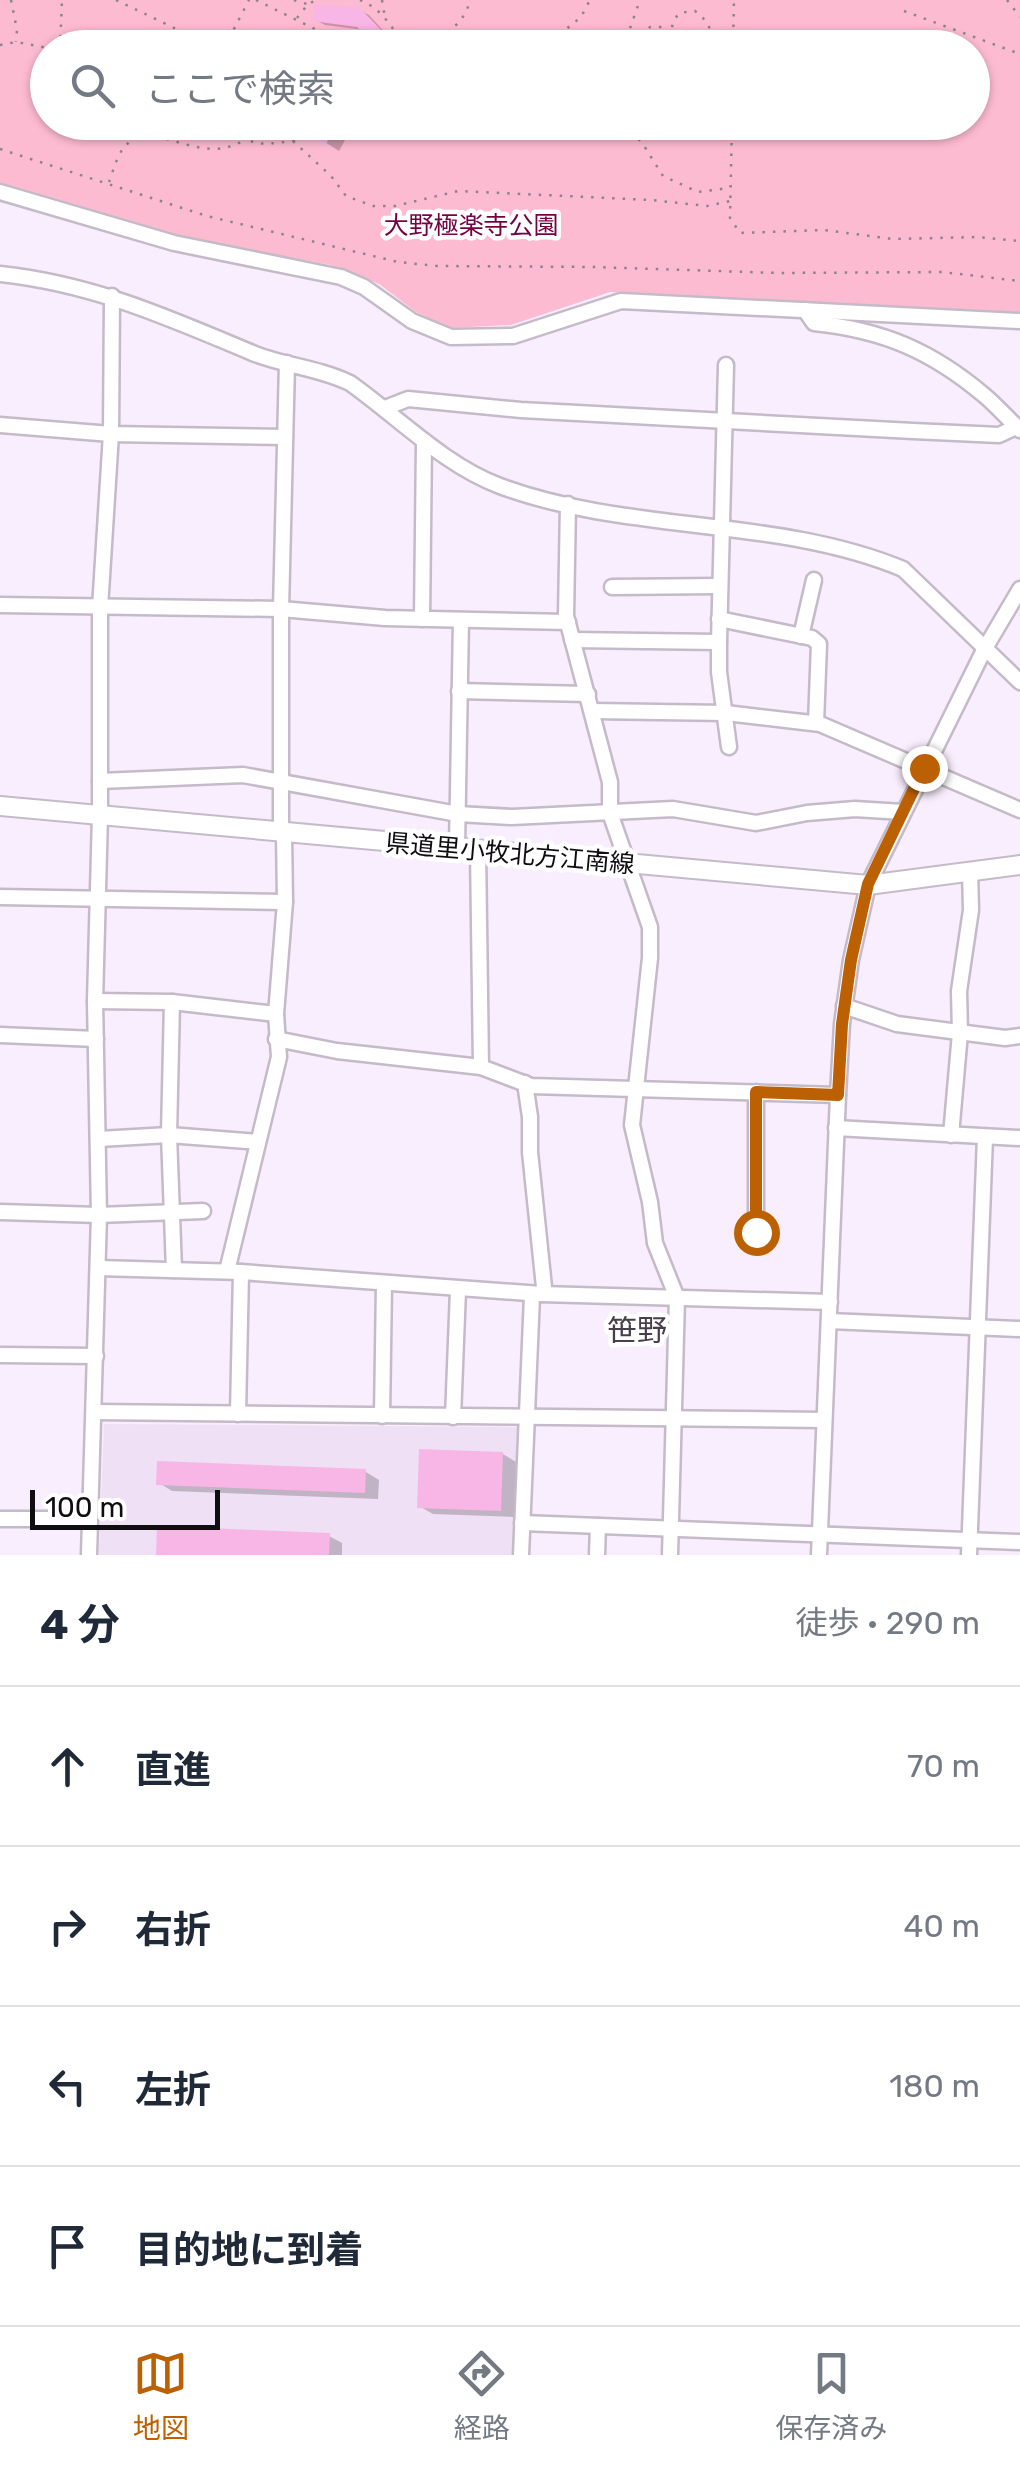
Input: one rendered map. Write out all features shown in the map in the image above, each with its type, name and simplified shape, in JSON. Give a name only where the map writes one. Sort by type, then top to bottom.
[{"type":"main road","name":"県道里小牧北方江南線","points":[[0,806],[868,884],[1020,866]]},
{"type":"street","points":[[0,192],[174,243],[341,277],[412,321],[451,337],[513,336],[621,301],[1020,321]]},
{"type":"street","points":[[0,274],[112,296],[190,324],[257,355],[328,372],[350,383],[472,474],[520,493],[867,554],[903,569],[1020,682]]},
{"type":"street","points":[[89,1555],[99,1215],[95,1001],[100,608],[111,434],[112,296]]},
{"type":"street","points":[[385,408],[408,399],[724,422],[999,435],[1018,428],[976,389],[931,357],[856,327],[814,323],[805,310]]},
{"type":"street","points":[[238,1414],[234,1272],[258,1142],[279,1057],[276,1014],[285,902],[279,782],[287,363]]},
{"type":"street","points":[[726,365],[719,672],[729,748]]},
{"type":"street","points":[[0,426],[111,434],[285,437]]},
{"type":"street","points":[[422,619],[424,441]]},
{"type":"street","points":[[568,504],[568,622],[610,782],[610,813],[650,926],[632,1125],[655,1243],[677,1298],[670,1555]]},
{"type":"street","points":[[801,636],[814,580]]},
{"type":"street","points":[[612,587],[719,586]]},
{"type":"street","points":[[820,1555],[844,1006],[868,884],[976,665],[1020,590]]},
{"type":"street","points":[[0,605],[281,609],[422,619],[568,622]]},
{"type":"street","points":[[457,848],[460,620]]},
{"type":"street","points":[[719,620],[801,636],[819,644],[816,723]]},
{"type":"street","points":[[572,640],[719,642]]},
{"type":"street","points":[[460,692],[588,694]]},
{"type":"street","points":[[592,712],[726,712],[816,723],[1020,810]]},
{"type":"street","points":[[100,781],[242,775],[458,814],[512,817],[673,809],[756,824],[807,813],[855,809],[903,812]]},
{"type":"street","points":[[478,849],[481,1068]]},
{"type":"street","points":[[951,1135],[960,1033],[959,992],[971,910],[970,871]]},
{"type":"street","points":[[0,897],[285,902]]},
{"type":"street","points":[[95,1001],[172,1002],[276,1014]]},
{"type":"street","points":[[172,1002],[169,1136],[174,1270]]},
{"type":"street","points":[[844,1006],[896,1024],[1006,1038],[1020,1036]]},
{"type":"street","points":[[0,1036],[96,1039]]},
{"type":"street","points":[[276,1039],[337,1051],[481,1068],[525,1083],[636,1091],[838,1095]]},
{"type":"street","points":[[521,1555],[537,1295],[544,1287],[525,1083]]},
{"type":"street","points":[[756,1092],[756,1232]]},
{"type":"street","points":[[836,1128],[1020,1138]]},
{"type":"street","points":[[99,1139],[169,1136],[258,1142]]},
{"type":"street","points":[[969,1548],[985,1137]]},
{"type":"street","points":[[0,1212],[99,1215],[203,1211]]},
{"type":"street","points":[[98,1268],[234,1272],[537,1295],[830,1302]]},
{"type":"street","points":[[382,1416],[384,1284]]},
{"type":"street","points":[[454,1418],[458,1290]]},
{"type":"street","points":[[829,1320],[1020,1329]]},
{"type":"street","points":[[0,1355],[96,1356]]},
{"type":"street","points":[[94,1412],[824,1420]]},
{"type":"street","points":[[0,1518],[90,1520]]},
{"type":"street","points":[[522,1523],[820,1534],[969,1548],[1020,1542]]},
{"type":"street","points":[[597,1555],[598,1526]]},
{"type":"path","points":[[10,0],[18,30],[16,42]]},
{"type":"path","points":[[61,30],[62,0]]},
{"type":"path","points":[[116,0],[178,30]]},
{"type":"path","points":[[233,30],[249,0]]},
{"type":"path","points":[[256,0],[316,30]]},
{"type":"path","points":[[294,0],[308,4]]},
{"type":"path","points":[[296,20],[308,4],[318,0]]},
{"type":"path","points":[[360,0],[368,3],[394,30]]},
{"type":"path","points":[[382,0],[386,19]]},
{"type":"path","points":[[450,30],[465,18],[470,0]]},
{"type":"path","points":[[565,30],[581,17],[590,0]]},
{"type":"path","points":[[629,30],[640,0]]},
{"type":"path","points":[[733,30],[734,0]]},
{"type":"path","points":[[1007,0],[1020,17]]},
{"type":"path","points":[[648,30],[671,28],[679,13],[694,10],[707,20],[711,30]]},
{"type":"path","points":[[904,11],[955,30]]},
{"type":"path","points":[[990,43],[1020,54]]},
{"type":"path","points":[[0,45],[30,45]]},
{"type":"path","points":[[108,184],[122,150],[132,140]]},
{"type":"path","points":[[167,140],[192,148],[220,150],[244,140],[268,144],[293,141],[331,176],[346,196],[373,206],[395,206],[458,191],[707,206],[730,201]]},
{"type":"path","points":[[639,140],[663,176],[698,192],[730,188]]},
{"type":"path","points":[[731,140],[730,218],[735,230],[750,235],[824,230],[893,240],[978,237],[1020,241]]},
{"type":"path","points":[[0,149],[156,202],[267,232],[358,254],[437,266],[942,272],[1020,281]]},
{"type":"shaded area","points":[[104,1424],[518,1427],[516,1555],[99,1555]]},
{"type":"green space","name":"大野極楽寺公園","points":[[0,0],[1020,0],[1020,312],[610,292],[511,325],[449,328],[416,312],[379,284],[331,265],[185,238],[48,201],[0,183]]},
{"type":"building","points":[[314,5],[359,7],[381,30],[360,30],[312,21]]},
{"type":"building","points":[[419,1449],[503,1452],[501,1511],[417,1508]]},
{"type":"building","points":[[157,1461],[366,1469],[365,1493],[156,1485]]},
{"type":"building","points":[[157,1526],[330,1533],[329,1555],[156,1555]]},
{"type":"district","name":"笹野","points":[[637,1331]]},
{"type":"route","points":[[756,1232],[756,1092],[838,1095],[851,960],[868,884],[924,768]]}]
